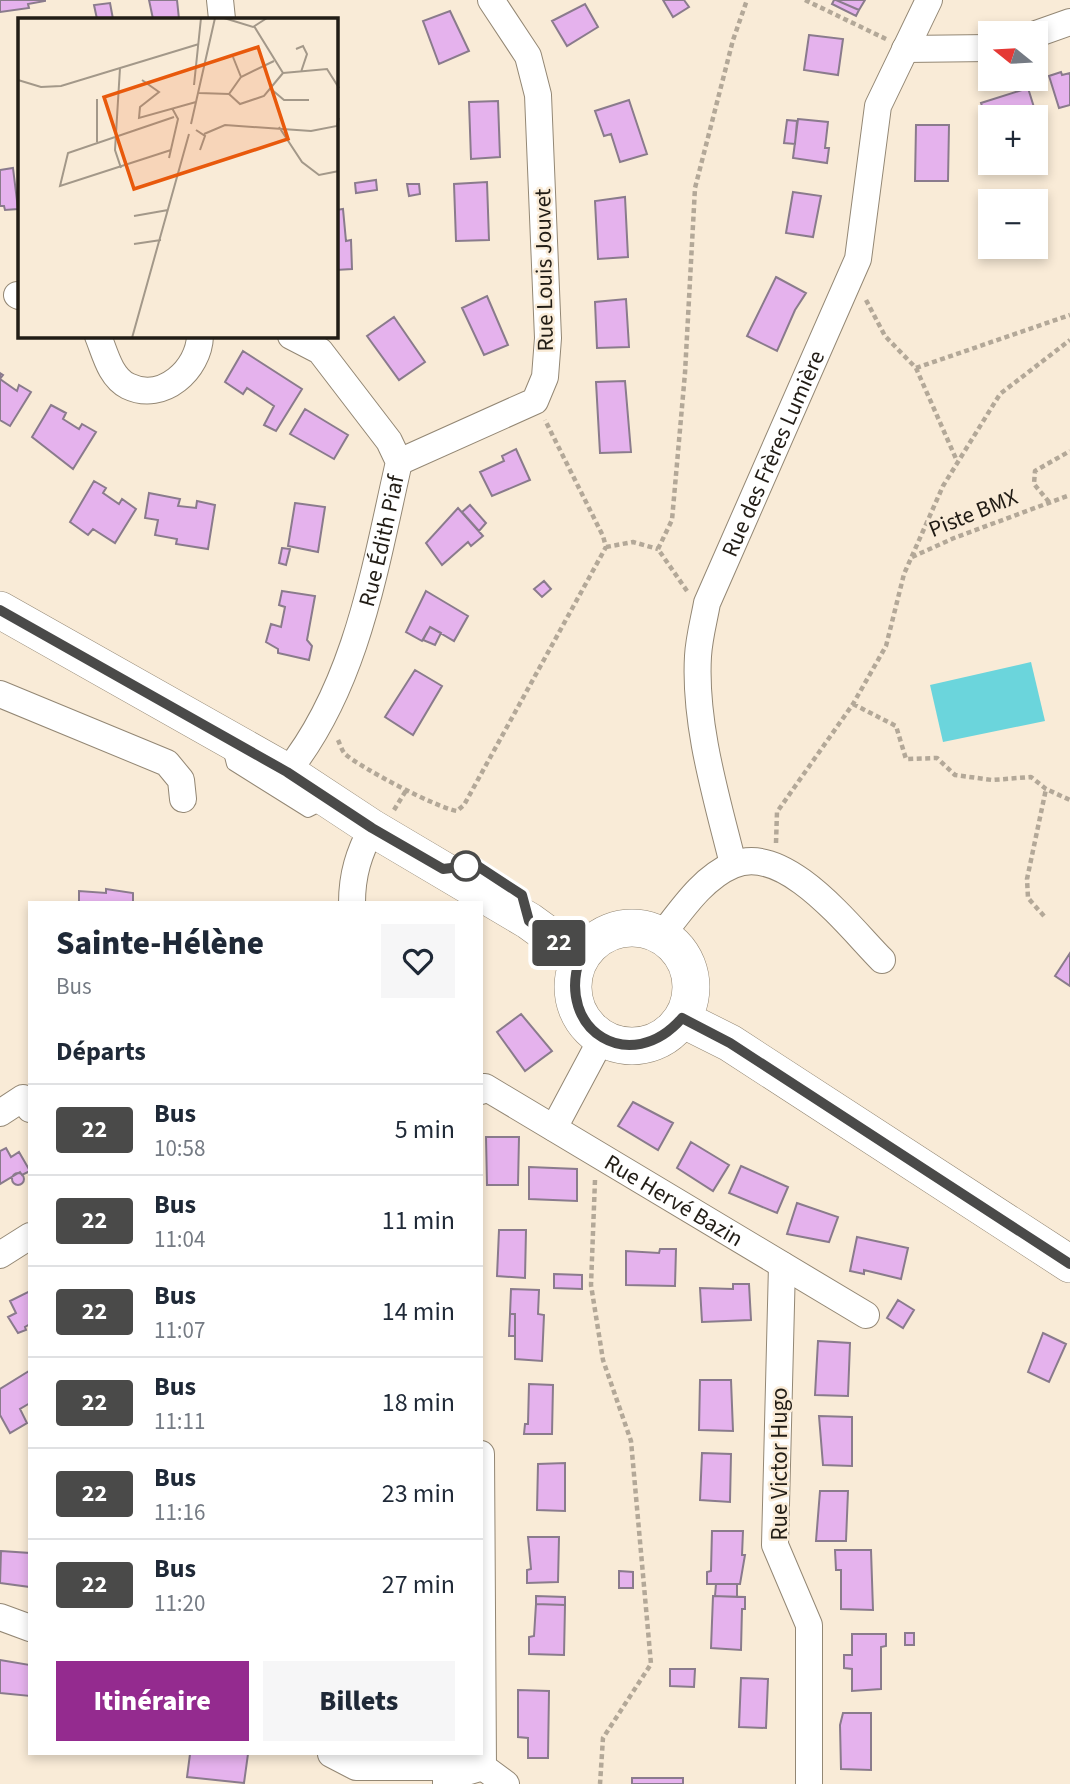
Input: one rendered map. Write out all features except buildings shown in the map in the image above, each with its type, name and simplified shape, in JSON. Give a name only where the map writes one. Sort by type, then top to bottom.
[{"type":"main road","points":[[0,610],[227,741],[287,772],[330,800],[380,824],[443,869],[529,921],[580,958]]},
{"type":"main road","points":[[625,928],[644,929],[661,936],[676,948],[686,964],[691,982],[689,1001],[682,1018],[670,1032],[655,1042],[637,1046],[619,1045],[602,1038],[588,1027],[576,1003],[574,976],[580,958],[592,944],[607,933],[625,928]]},
{"type":"main road","points":[[682,1018],[730,1043],[1070,1264]]},
{"type":"street","points":[[220,0],[222,18]]},
{"type":"street","name":"Rue Louis Jouvet","points":[[491,0],[528,56],[538,96],[548,338],[545,377],[535,401]]},
{"type":"street","name":"Rue des Frères Lumière","points":[[733,864],[701,711],[698,657],[707,603],[858,259],[878,106],[929,0]]},
{"type":"street","points":[[1048,30],[1070,22]]},
{"type":"street","points":[[905,49],[978,48]]},
{"type":"street","points":[[99,338],[113,372],[129,386],[152,390],[169,386],[190,370],[199,348],[200,338]]},
{"type":"street","name":"Rue Édith Piaf","points":[[287,772],[327,710],[365,607],[399,461],[389,442],[320,351],[295,338]]},
{"type":"street","points":[[399,461],[535,401]]},
{"type":"street","points":[[0,694],[167,764],[181,780],[183,799]]},
{"type":"street","points":[[352,901],[352,878],[358,856],[380,824]]},
{"type":"street","points":[[661,936],[698,891],[733,864],[752,860],[776,865],[804,883],[882,960]]},
{"type":"street","points":[[554,1128],[602,1038]]},
{"type":"street","name":"Rue Hervé Bazin","points":[[483,1089],[485,1087],[866,1315]]},
{"type":"street","points":[[0,1113],[23,1098],[28,1106]]},
{"type":"street","points":[[0,1255],[28,1237]]},
{"type":"street","name":"Rue Victor Hugo","points":[[782,1265],[775,1545],[809,1625],[809,1784]]},
{"type":"street","points":[[0,1617],[28,1627]]},
{"type":"street","points":[[333,1755],[356,1767],[483,1767],[506,1784]]},
{"type":"street","points":[[483,1755],[483,1767]]},
{"type":"street","points":[[446,1784],[446,1778],[483,1767]]},
{"type":"lane","points":[[227,741],[233,764],[308,811],[330,800]]},
{"type":"path","points":[[658,549],[672,520],[685,373],[695,188],[733,40],[747,0]]},
{"type":"path","points":[[805,0],[905,49]]},
{"type":"path","points":[[852,272],[885,336],[916,368],[957,462]]},
{"type":"path","points":[[916,368],[1070,315]]},
{"type":"path","points":[[776,865],[777,812],[853,704],[886,646],[911,558],[943,486],[1000,394],[1070,340]]},
{"type":"path","points":[[327,710],[344,753],[448,810],[457,811],[464,805],[606,547],[603,536],[535,401]]},
{"type":"path","name":"Piste BMX","points":[[1049,502],[1034,484],[1035,471],[1070,451]]},
{"type":"path","name":"Piste BMX","points":[[911,558],[954,538],[1070,495]]},
{"type":"path","points":[[606,547],[633,542],[658,549],[692,598],[707,603]]},
{"type":"path","points":[[853,704],[897,726],[906,759],[937,758],[955,775],[979,779],[1031,777],[1046,789],[1070,800]]},
{"type":"path","points":[[380,824],[407,789]]},
{"type":"path","points":[[1044,916],[1028,898],[1027,879],[1046,789]]},
{"type":"path","points":[[596,1153],[591,1285],[603,1360],[631,1441],[651,1664],[603,1738],[600,1784]]},
{"type":"water","points":[[1031,662],[1045,721],[943,742],[930,685]]},
{"type":"bus line","name":"22","points":[[0,610],[227,741],[287,772],[372,828],[443,869],[476,865],[522,895],[529,921],[580,958],[574,976],[573,994],[578,1012],[588,1027],[602,1038],[619,1045],[637,1046],[655,1042],[670,1032],[682,1018],[730,1043],[1070,1264]]}]
